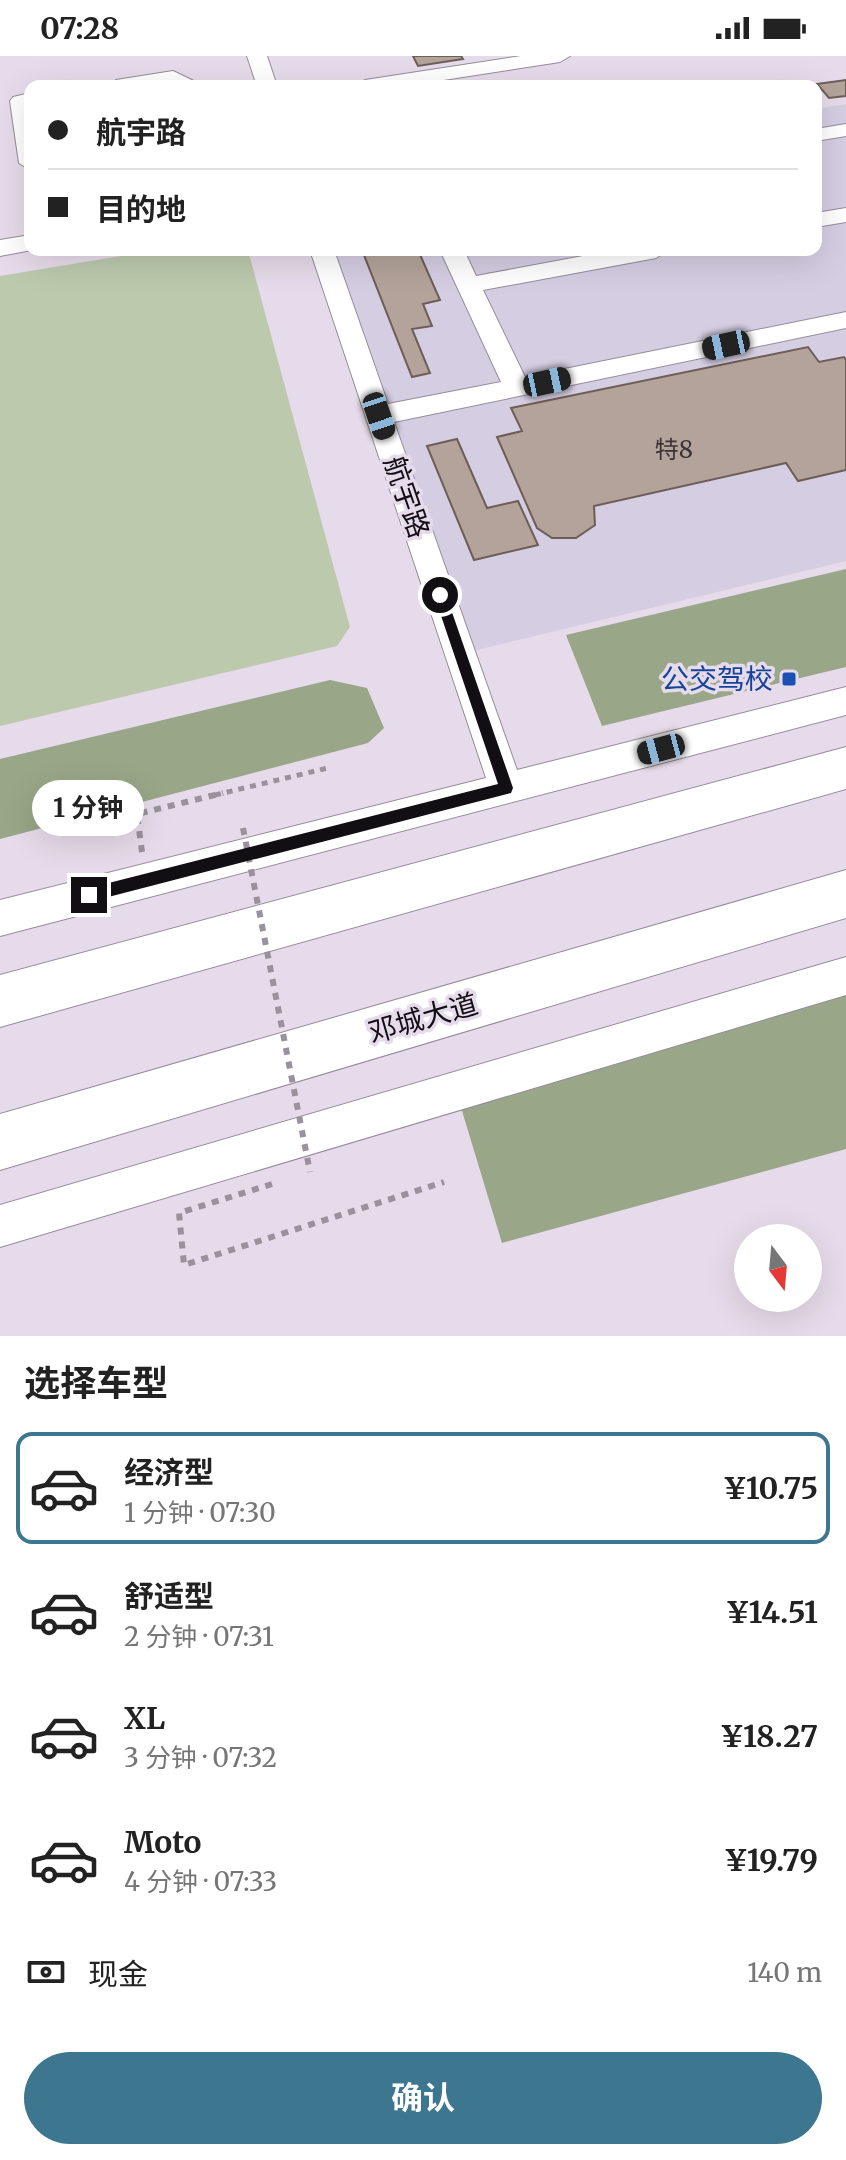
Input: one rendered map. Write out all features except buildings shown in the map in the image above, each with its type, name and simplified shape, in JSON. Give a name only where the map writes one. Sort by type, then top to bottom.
[{"type":"highway","points":[[0,1001],[846,768]]},
{"type":"highway","name":"邓城大道","points":[[0,1142],[846,894]]},
{"type":"street","points":[[257,56],[265,80]]},
{"type":"street","points":[[404,80],[560,56]]},
{"type":"street","points":[[154,80],[173,77],[180,80]]},
{"type":"street","points":[[24,100],[20,101],[24,126]]},
{"type":"street","points":[[822,134],[846,130]]},
{"type":"street","points":[[822,219],[846,215]]},
{"type":"street","points":[[0,248],[24,244]]},
{"type":"street","name":"航宇路","points":[[324,256],[506,788]]},
{"type":"street","points":[[455,256],[517,388]]},
{"type":"street","points":[[468,285],[624,256]]},
{"type":"street","points":[[379,416],[846,320]]},
{"type":"street","points":[[0,918],[846,701]]},
{"type":"street","points":[[0,1226],[846,976]]},
{"type":"path","points":[[157,849],[143,853],[137,814],[328,768]]},
{"type":"path","points":[[229,831],[243,828],[310,1172]]},
{"type":"path","points":[[282,1181],[179,1213],[184,1265],[444,1182]]},
{"type":"shaded area","points":[[846,104],[846,561],[460,654],[324,256],[822,256],[822,108]]},
{"type":"green space","points":[[121,256],[250,256],[350,627],[337,646],[0,726],[0,276]]},
{"type":"green space","points":[[846,569],[846,667],[602,726],[566,635]]},
{"type":"green space","points":[[330,680],[367,688],[384,728],[368,743],[0,839],[0,759]]},
{"type":"green space","points":[[846,976],[846,1149],[502,1243],[456,1091]]},
{"type":"place","name":"公交驾校","points":[[789,679]]},
{"type":"route","points":[[89,895],[506,788],[440,595]]}]
